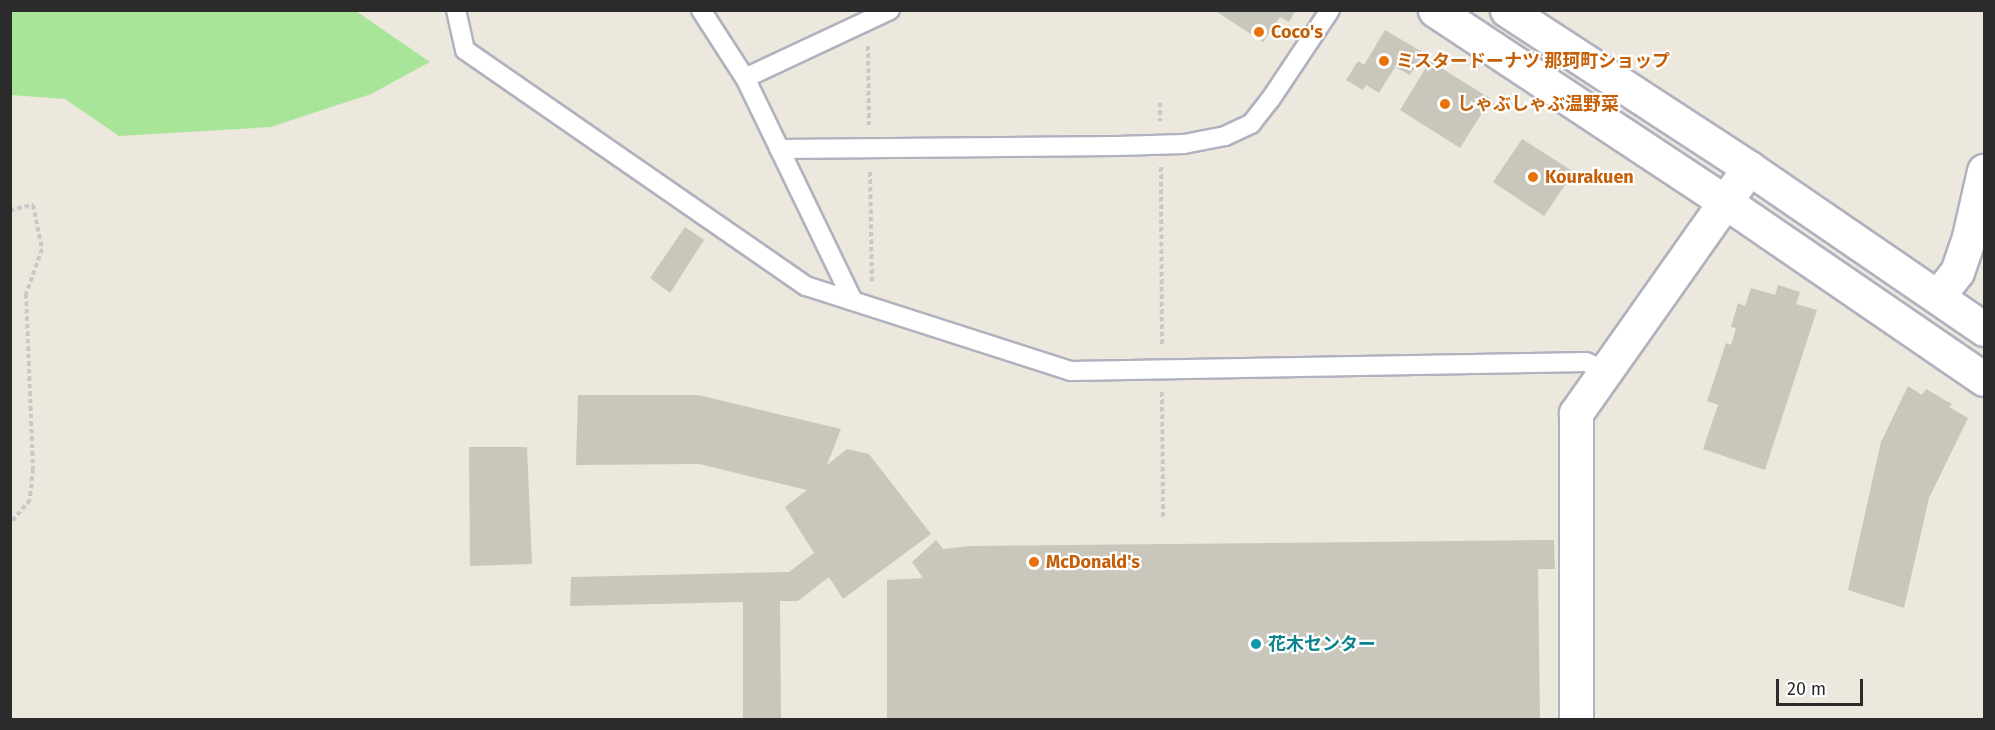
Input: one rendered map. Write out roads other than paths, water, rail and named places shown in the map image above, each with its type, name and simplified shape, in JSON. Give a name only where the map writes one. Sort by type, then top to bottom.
[{"type":"street","points":[[1435,10],[1724,201],[1984,379]]},
{"type":"street","points":[[1507,10],[1749,168],[1984,329]]},
{"type":"street","points":[[1576,720],[1576,413],[1749,168]]},
{"type":"street","points":[[1938,296],[1957,272],[1969,237],[1984,171]]},
{"type":"lane","points":[[456,10],[465,50],[806,286],[1071,370],[1586,362],[1605,371]]},
{"type":"lane","points":[[701,10],[745,78],[853,301]]},
{"type":"lane","points":[[745,78],[890,10]]},
{"type":"lane","points":[[778,148],[1161,145],[1184,144],[1225,136],[1251,124],[1330,10]]},
{"type":"place","name":"Coco's","points":[[1259,32]]},
{"type":"place","name":"ミスタードーナツ 那珂町ショップ","points":[[1384,61]]},
{"type":"place","name":"しゃぶしゃぶ温野菜","points":[[1445,104]]},
{"type":"place","name":"Kourakuen","points":[[1533,177]]},
{"type":"place","name":"McDonald's","points":[[1034,562]]},
{"type":"place","name":"花木センター","points":[[1256,644]]}]
